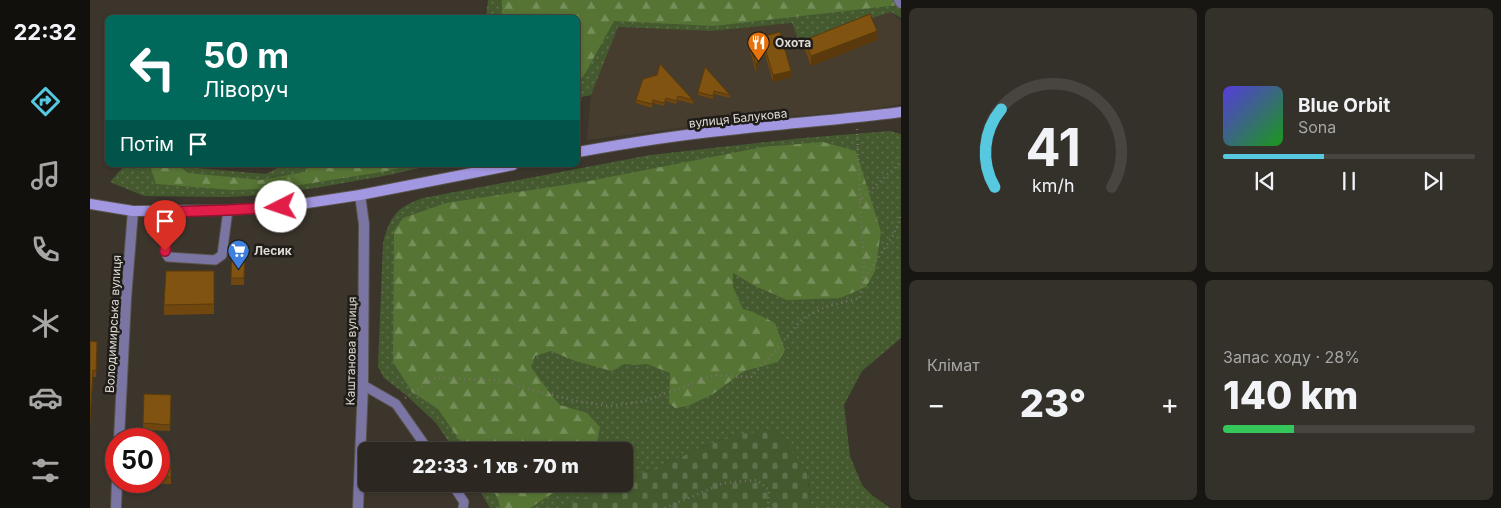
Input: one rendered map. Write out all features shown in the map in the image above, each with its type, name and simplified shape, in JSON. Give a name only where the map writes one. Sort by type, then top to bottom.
[{"type":"main road","name":"вулиця Балукова","points":[[580,152],[729,130],[901,112]]},
{"type":"main road","points":[[90,204],[133,211],[169,212],[281,207],[360,195],[503,167]]},
{"type":"street","name":"Каштанова вулиця","points":[[358,508],[364,385],[364,224],[360,195]]},
{"type":"street","name":"Володимирська вулиця","points":[[120,428],[126,299],[133,211]]},
{"type":"street","points":[[116,508],[117,493]]},
{"type":"lane","points":[[169,212],[165,251],[168,257],[215,260],[222,255],[228,210]]},
{"type":"lane","points":[[364,385],[396,404],[423,442]]},
{"type":"lane","points":[[457,492],[465,506]]},
{"type":"path","points":[[396,404],[436,378],[494,380],[576,401],[610,406],[645,401],[714,374],[751,377],[802,319],[825,307],[860,298],[864,264],[856,118]]},
{"type":"path","points":[[860,200],[901,162]]},
{"type":"path","points":[[862,284],[894,234],[901,216]]},
{"type":"path","points":[[665,508],[724,483],[756,480],[769,490],[768,508]]},
{"type":"shaded area","points":[[891,12],[901,21],[901,104],[858,111],[742,120],[587,140],[591,95],[617,27],[712,31],[792,23],[800,41]]},
{"type":"green space","points":[[488,0],[901,0],[901,18],[891,12],[799,42],[792,23],[712,31],[618,27],[591,95],[582,97],[580,106],[580,15],[486,15]]},
{"type":"green space","points":[[502,0],[901,0],[898,5],[714,26],[614,21],[580,80],[580,15],[502,15]]},
{"type":"green space","points":[[890,131],[901,134],[901,338],[862,371],[844,405],[850,456],[862,485],[873,496],[890,508],[811,508],[807,470],[732,435],[633,477],[633,442],[449,442],[436,423],[406,395],[384,378],[378,367],[383,243],[392,219],[407,205],[423,198],[650,155],[803,138]]},
{"type":"green space","points":[[823,142],[856,151],[881,232],[875,271],[866,287],[840,298],[787,300],[755,286],[733,273],[733,287],[743,309],[775,323],[785,350],[778,362],[744,371],[713,394],[688,406],[675,408],[669,403],[670,373],[647,364],[624,364],[612,371],[575,361],[551,351],[535,356],[531,367],[560,405],[587,413],[600,427],[597,442],[461,442],[438,409],[412,392],[393,362],[394,231],[403,218],[446,203],[584,182],[763,147]]},
{"type":"green space","points":[[123,167],[196,167],[266,174],[279,167],[423,167],[321,187],[268,195],[227,197],[144,196],[110,182]]},
{"type":"green space","points":[[151,167],[180,167],[188,173],[261,180],[305,172],[307,167],[402,167],[281,188],[233,190],[156,184]]},
{"type":"green space","points":[[775,430],[807,470],[811,508],[561,508],[598,492],[633,492],[633,477],[732,435]]},
{"type":"green space","points":[[481,492],[598,492],[561,508],[490,508]]},
{"type":"green space","points":[[494,492],[555,492],[530,508],[500,508],[498,498]]},
{"type":"building","points":[[870,14],[877,31],[811,56],[805,40]]},
{"type":"building","points":[[780,32],[791,71],[773,75],[763,41],[756,66],[749,40]]},
{"type":"building","points":[[660,64],[693,100],[678,96],[676,101],[666,98],[664,103],[653,100],[652,104],[636,100],[643,79],[657,75]]},
{"type":"building","points":[[705,67],[730,95],[714,91],[713,96],[698,92]]},
{"type":"building","name":"Лесик","points":[[245,246],[244,278],[231,278],[232,247]]},
{"type":"building","points":[[166,271],[214,271],[214,304],[164,305]]},
{"type":"building","points":[[90,341],[97,342],[96,371],[93,370],[90,420]]},
{"type":"building","points":[[144,394],[171,395],[170,425],[143,423]]},
{"type":"place","name":"Охота","points":[[759,61]]},
{"type":"place","name":"Лесик","points":[[238,269]]},
{"type":"route","points":[[165,251],[169,212],[281,207]]}]
